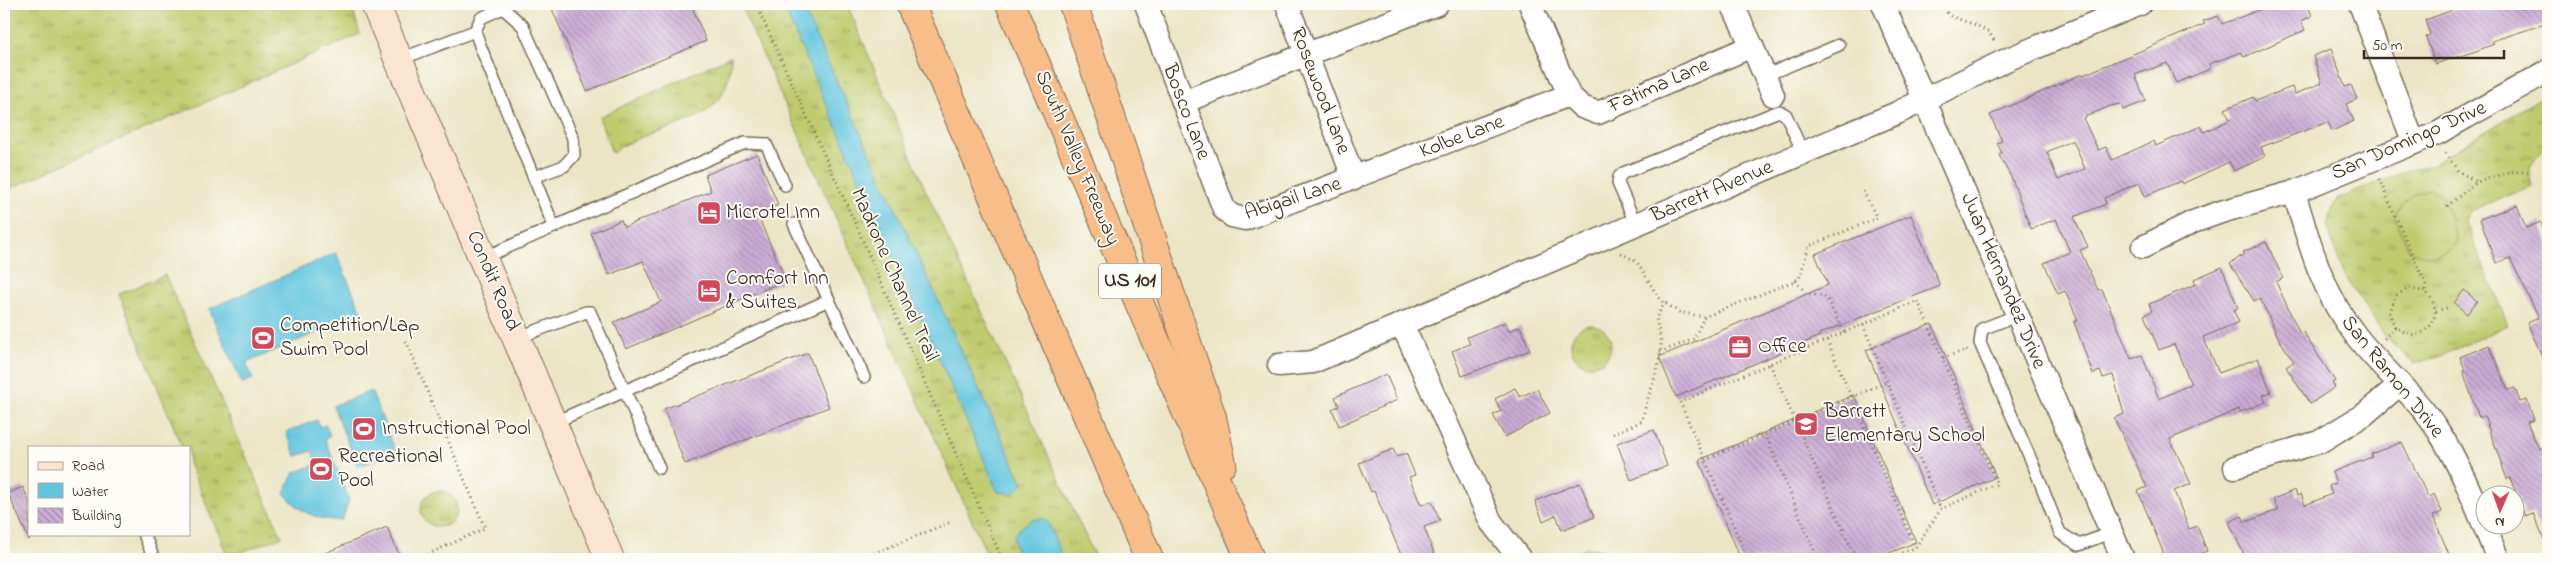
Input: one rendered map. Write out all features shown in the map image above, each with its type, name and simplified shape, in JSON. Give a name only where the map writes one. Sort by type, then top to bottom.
[{"type":"highway","points":[[892,4],[1001,214]]},
{"type":"highway","points":[[910,4],[1149,559]]},
{"type":"highway","name":"South Valley Freeway","points":[[1010,4],[1250,559]]},
{"type":"highway","points":[[1073,4],[1212,417],[1232,517]]},
{"type":"street","name":"Condit Road","points":[[375,4],[610,559]]},
{"type":"street","name":"Bosco Lane","points":[[1146,4],[1224,208],[1232,216]]},
{"type":"street","name":"Rosewood Lane","points":[[1287,4],[1354,179]]},
{"type":"street","points":[[1182,102],[1437,4]]},
{"type":"street","points":[[1530,4],[1569,96]]},
{"type":"street","points":[[1732,4],[1768,85]]},
{"type":"street","name":"Juan Hernandez Drive","points":[[1884,4],[2123,559]]},
{"type":"street","name":"Barrett Avenue","points":[[1279,365],[1313,362],[1803,153],[1925,100],[2006,60],[2140,4]]},
{"type":"street","points":[[2360,4],[2414,143]]},
{"type":"street","name":"Fatima Lane","points":[[1569,96],[1582,107],[1598,113],[1752,46]]},
{"type":"street","name":"San Domingo Drive","points":[[2143,248],[2193,222],[2224,211],[2294,192],[2414,143],[2477,113],[2548,71]]},
{"type":"street","name":"Kolbe Lane","points":[[1354,179],[1569,96]]},
{"type":"street","name":"Abigail Lane","points":[[1232,216],[1245,219],[1354,179]]},
{"type":"street","name":"San Ramon Drive","points":[[2294,192],[2322,279],[2337,310],[2356,336],[2424,411],[2452,455],[2498,559]]},
{"type":"street","points":[[1402,324],[1491,522],[1520,559]]},
{"type":"street","points":[[2234,467],[2319,442],[2365,414],[2400,384]]},
{"type":"lane","points":[[534,177],[564,166],[574,155],[573,138],[523,26],[503,8],[481,18],[476,31],[534,177],[554,227]]},
{"type":"lane","points":[[398,60],[476,31]]},
{"type":"lane","points":[[1768,85],[1839,45]]},
{"type":"lane","points":[[1636,225],[1618,184],[1619,177],[1623,173],[1779,112],[1786,116],[1803,153]]},
{"type":"lane","points":[[483,258],[745,143],[766,144],[785,185]]},
{"type":"lane","points":[[794,224],[864,377]]},
{"type":"lane","points":[[552,423],[829,300]]},
{"type":"lane","points":[[517,338],[590,312],[659,468]]},
{"type":"lane","points":[[2018,315],[1982,329],[1980,343],[2035,469],[2060,533],[2079,545],[2112,532]]},
{"type":"lane","points":[[145,536],[154,559]]},
{"type":"path","name":"Madrone Channel Trail","points":[[756,4],[859,232],[1002,559]]},
{"type":"path","points":[[1941,4],[1950,16],[1975,23],[1992,35],[1995,42]]},
{"type":"path","points":[[2446,153],[2458,171],[2477,182]]},
{"type":"path","points":[[2447,206],[2477,182],[2509,172],[2532,172]]},
{"type":"path","points":[[2379,179],[2426,285],[2426,292],[2433,301],[2436,311],[2435,322],[2424,332],[2415,335],[2405,334],[2395,327],[2389,312],[2395,296],[2409,288],[2426,292]]},
{"type":"path","points":[[1622,253],[1637,262],[1664,302],[1679,312],[1704,317],[1799,279],[1809,246],[1877,218],[1863,191]]},
{"type":"path","points":[[1794,281],[1806,294],[1826,297],[1844,332]]},
{"type":"path","points":[[1748,559],[1680,402],[1918,301],[1997,484],[1941,509],[1916,548],[1886,559]]},
{"type":"path","points":[[1613,434],[1642,421],[1660,352],[1661,344],[1656,318],[1664,302]]},
{"type":"path","points":[[2436,311],[2449,307]]},
{"type":"path","points":[[1660,352],[1694,339],[1704,317]]},
{"type":"path","points":[[1863,325],[1941,509]]},
{"type":"path","points":[[2384,339],[2395,327]]},
{"type":"path","points":[[1826,340],[1916,548]]},
{"type":"path","points":[[406,341],[485,528],[418,559]]},
{"type":"path","points":[[1770,364],[1856,559]]},
{"type":"path","points":[[1705,460],[1887,382]]},
{"type":"path","points":[[1765,434],[1818,559]]},
{"type":"path","points":[[860,559],[951,522]]},
{"type":"green space","points":[[4,4],[351,4],[360,34],[4,191]]},
{"type":"green space","points":[[740,4],[847,4],[925,189],[1096,559],[989,559]]},
{"type":"green space","points":[[731,56],[727,81],[718,99],[705,112],[689,121],[631,142],[612,153],[599,117]]},
{"type":"green space","points":[[2540,98],[2548,121],[2548,145],[2538,154],[2530,167],[2532,186],[2470,211],[2465,221],[2508,325],[2441,356],[2414,364],[2387,339],[2343,273],[2327,225],[2336,200],[2412,168],[2430,166]]},
{"type":"green space","points":[[2430,189],[2443,196],[2457,241],[2448,251],[2436,255],[2410,251],[2394,215],[2409,198],[2419,192]]},
{"type":"green space","points":[[165,275],[282,537],[228,557],[190,465],[190,446],[182,446],[119,294]]},
{"type":"green space","points":[[1591,325],[1605,331],[1611,345],[1605,359],[1591,365],[1577,359],[1571,345],[1577,331]]},
{"type":"green space","points":[[439,491],[446,492],[452,496],[456,502],[456,516],[452,522],[446,526],[439,527],[432,526],[426,522],[422,516],[421,509],[422,502],[426,496],[432,492]]},
{"type":"green space","points":[[1586,548],[1603,550],[1613,559],[1573,559],[1574,555]]},
{"type":"water","points":[[782,4],[801,4],[1023,484],[1013,494],[998,492]]},
{"type":"water","name":"Competition/Lap Swim Pool","points":[[336,253],[362,313],[246,363],[253,379],[242,383],[209,309]]},
{"type":"water","name":"Instructional Pool","points":[[371,391],[396,452],[358,467],[333,406]]},
{"type":"water","name":"Recreational Pool","points":[[317,420],[320,427],[326,425],[330,436],[325,439],[349,500],[342,520],[325,519],[310,514],[296,505],[284,493],[294,473],[317,464],[312,451],[296,456],[286,432]]},
{"type":"water","points":[[1033,519],[1043,519],[1048,522],[1063,559],[1020,559],[1014,544],[1014,535]]},
{"type":"building","points":[[550,4],[691,4],[706,41],[587,91]]},
{"type":"building","points":[[2259,4],[2307,4],[2312,16],[2301,21],[2305,30],[2244,57],[2241,52],[2209,64],[2210,69],[2176,83],[2167,63],[2135,75],[2146,101],[2123,110],[2120,104],[2110,106],[2083,118],[2098,150],[2106,147],[2112,160],[2154,141],[2156,146],[2201,126],[2204,132],[2230,120],[2225,109],[2253,97],[2255,101],[2292,87],[2295,94],[2322,83],[2313,56],[2331,49],[2345,87],[2351,85],[2357,99],[2346,104],[2354,121],[2332,131],[2328,122],[2261,147],[2265,157],[2234,171],[2229,162],[2182,184],[2181,181],[2145,196],[2139,183],[2104,198],[2106,204],[2074,217],[2088,247],[2080,250],[2098,290],[2102,289],[2131,359],[2142,355],[2159,399],[2191,384],[2174,344],[2159,350],[2144,315],[2152,311],[2149,304],[2196,284],[2194,279],[2222,267],[2238,308],[2233,310],[2239,322],[2203,337],[2219,373],[2258,358],[2271,392],[2263,395],[2266,402],[2240,412],[2239,409],[2170,439],[2191,484],[2174,491],[2189,529],[2197,526],[2207,551],[2200,554],[2202,559],[2166,559],[2138,491],[2147,487],[2114,418],[2124,414],[2113,375],[2103,378],[2100,371],[2093,374],[2074,322],[2078,320],[2065,291],[2058,294],[2044,263],[2070,252],[2056,219],[2031,229],[2012,179],[1999,155],[2002,153],[1997,143],[2002,141],[1990,115],[2082,74],[2205,24],[2203,21],[2218,16],[2222,24],[2262,9]],"holes":[[[2073,140],[2085,169],[2058,180],[2047,152]]]},
{"type":"building","points":[[2470,4],[2542,4],[2548,23],[2492,41],[2494,44],[2435,64],[2426,37],[2430,35],[2425,20]]},
{"type":"building","points":[[757,154],[778,205],[757,214],[786,280],[626,349],[614,322],[661,302],[643,261],[609,275],[591,233],[621,220],[624,227],[711,191],[705,175]]},
{"type":"building","points":[[2517,205],[2526,228],[2541,222],[2548,243],[2548,369],[2527,323],[2539,318],[2510,258],[2496,263],[2480,219]]},
{"type":"building","points":[[1911,215],[1940,286],[1819,334],[1820,336],[1676,397],[1659,357],[1828,285],[1815,254]]},
{"type":"building","points":[[2266,242],[2283,278],[2276,282],[2300,334],[2303,332],[2335,381],[2332,383],[2335,387],[2310,404],[2286,367],[2294,362],[2279,339],[2260,298],[2254,301],[2230,264],[2244,254],[2243,252]]},
{"type":"building","points":[[2464,290],[2477,301],[2467,314],[2454,303]]},
{"type":"building","points":[[1505,322],[1509,331],[1520,326],[1530,350],[1462,376],[1452,351],[1470,344],[1467,337]]},
{"type":"building","points":[[1932,324],[1996,477],[1932,505],[1866,350]]},
{"type":"building","points":[[2489,345],[2508,390],[2515,388],[2520,402],[2527,400],[2534,420],[2527,422],[2539,449],[2548,446],[2548,550],[2533,513],[2525,516],[2524,513],[2524,486],[2513,486],[2510,478],[2507,479],[2484,416],[2479,418],[2460,357]]},
{"type":"building","points":[[808,353],[829,407],[685,464],[664,409]]},
{"type":"building","points":[[1386,374],[1397,400],[1339,426],[1332,409],[1339,406],[1335,397]]},
{"type":"building","points":[[1515,388],[1520,397],[1537,389],[1550,413],[1505,437],[1493,415],[1501,411],[1495,399]]},
{"type":"building","points":[[1854,395],[1916,542],[1875,559],[1741,559],[1699,460]]},
{"type":"building","points":[[1654,430],[1667,466],[1631,480],[1617,443]]},
{"type":"building","points":[[2402,442],[2428,497],[2434,494],[2442,512],[2433,516],[2451,559],[2246,559],[2229,522],[2242,516],[2245,522],[2278,510],[2273,499],[2295,490],[2297,496],[2301,494],[2305,505],[2332,494],[2329,486],[2336,483],[2332,472],[2372,457],[2371,454]]},
{"type":"building","points":[[1393,449],[1397,457],[1406,453],[1415,475],[1409,477],[1421,505],[1432,501],[1440,521],[1424,527],[1436,559],[1403,559],[1374,491],[1371,492],[1359,463]]},
{"type":"building","points":[[1580,483],[1594,517],[1562,530],[1556,515],[1543,521],[1535,501]]},
{"type":"building","points":[[23,487],[28,499],[29,540],[8,493]]},
{"type":"building","points":[[387,527],[401,559],[311,559]]},
{"type":"place","name":"Microtel Inn","points":[[709,213]]},
{"type":"place","name":"Comfort Inn & Suites","points":[[709,291]]},
{"type":"place","name":"Competition/Lap Swim Pool","points":[[263,338]]},
{"type":"place","name":"Office","points":[[1740,347]]},
{"type":"place","name":"Barrett Elementary School","points":[[1806,424]]},
{"type":"place","name":"Instructional Pool","points":[[364,429]]},
{"type":"place","name":"Recreational Pool","points":[[321,469]]}]
